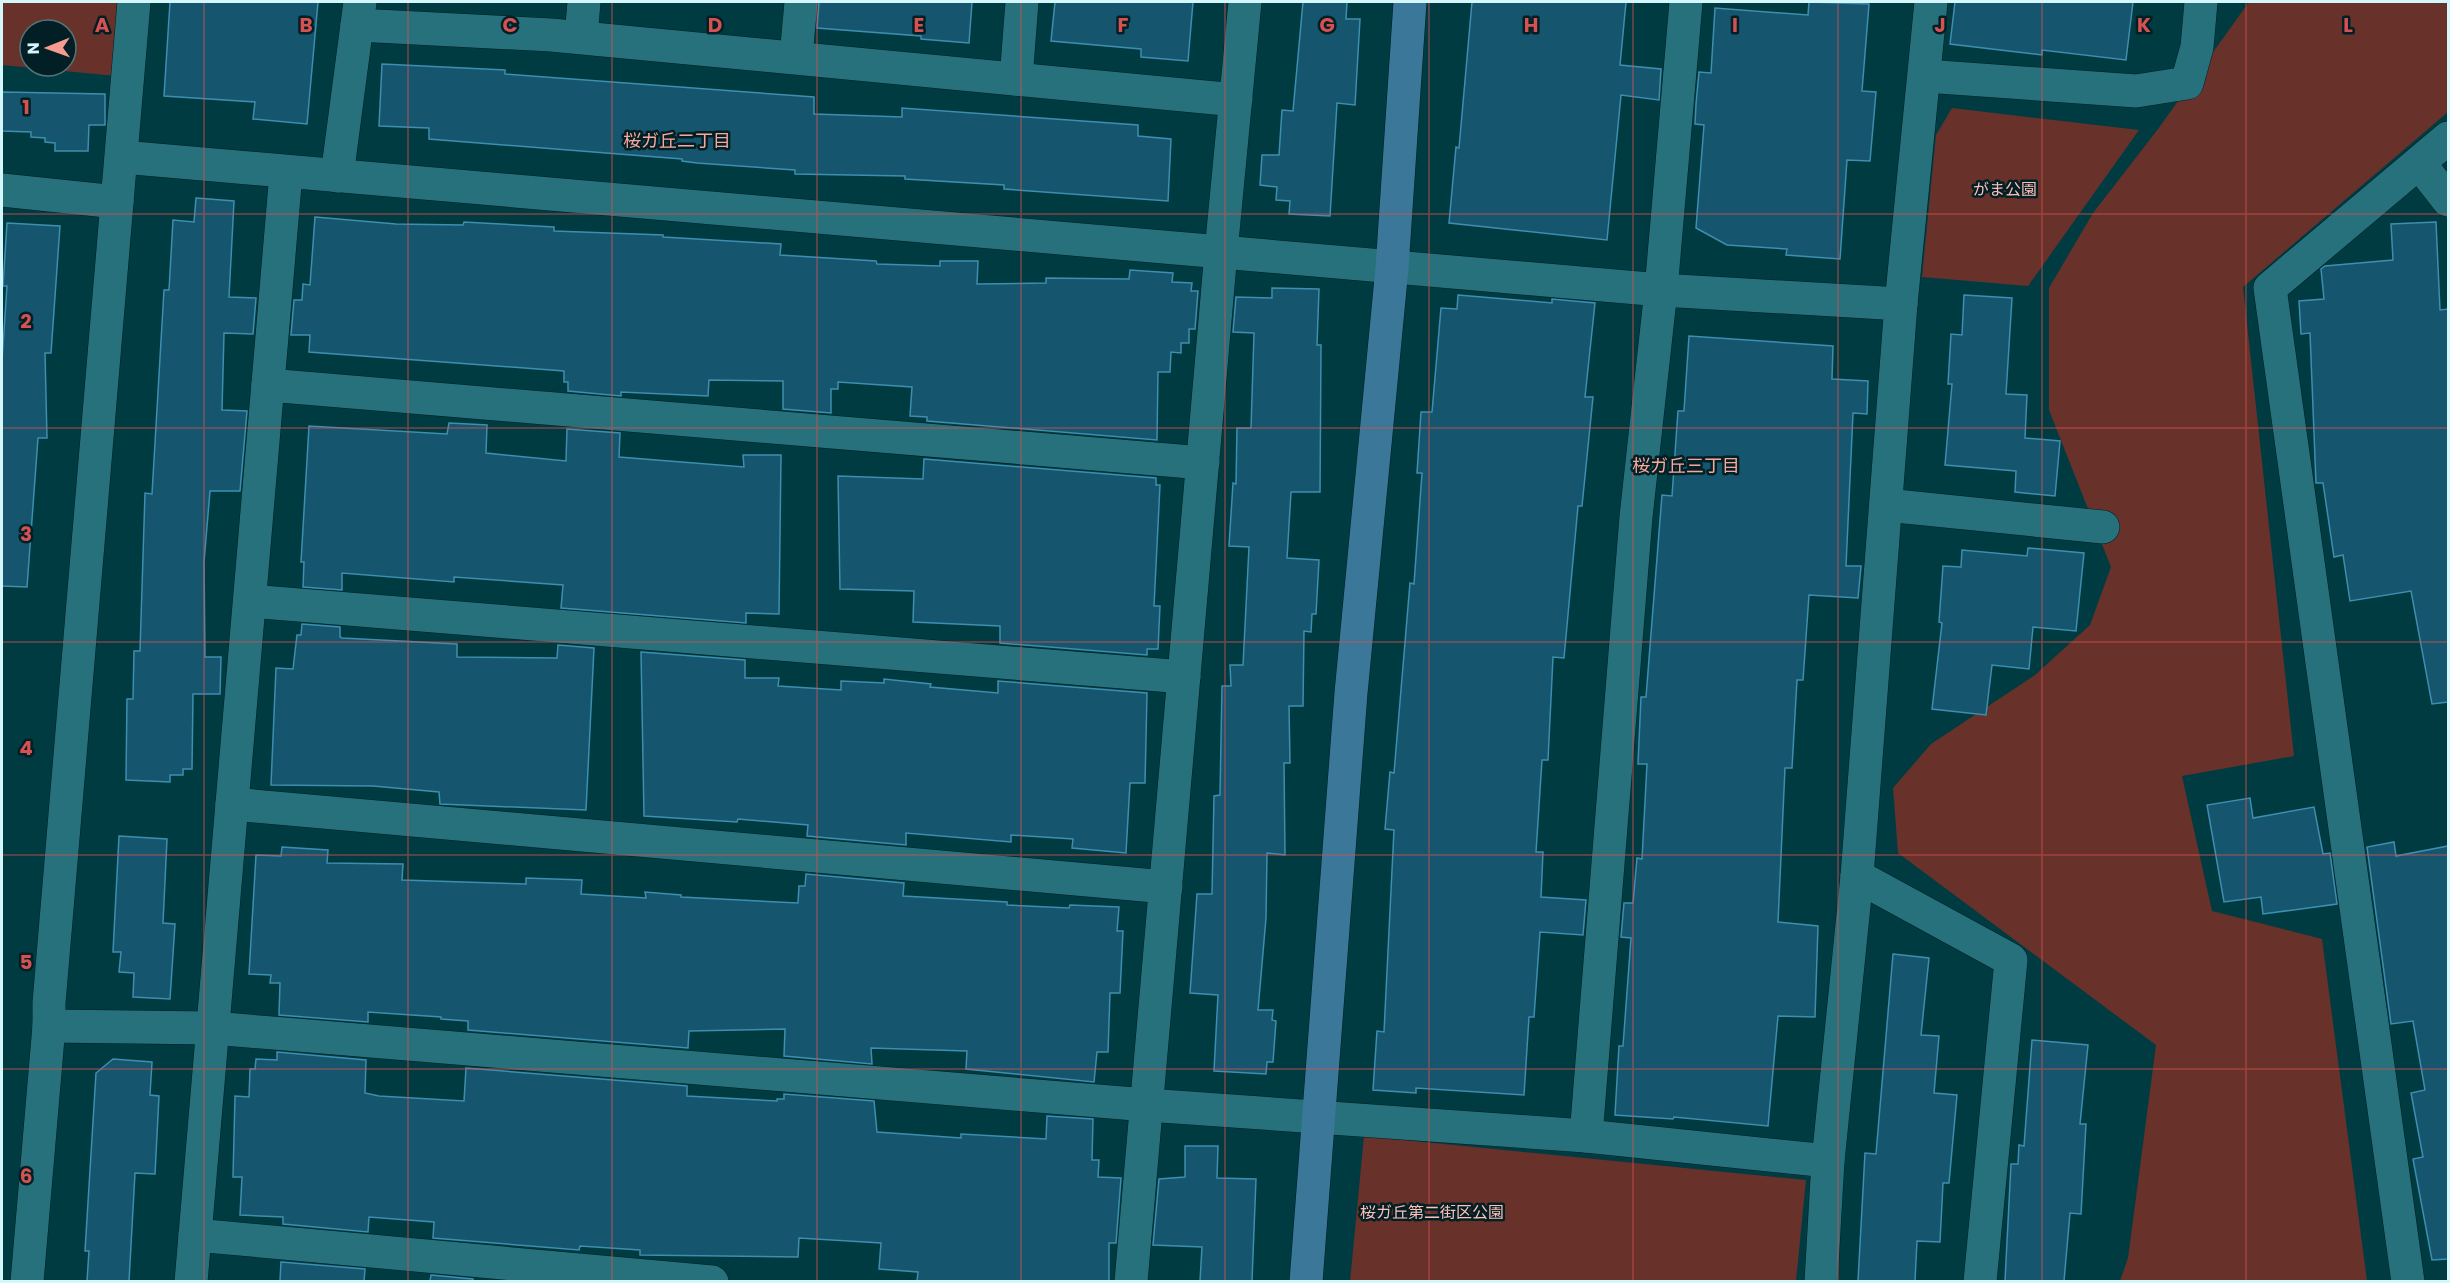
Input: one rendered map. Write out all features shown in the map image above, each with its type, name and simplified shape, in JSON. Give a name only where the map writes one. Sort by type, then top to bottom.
[{"type":"street","points":[[27,1281],[134,2]]},
{"type":"street","points":[[581,37],[584,2]]},
{"type":"street","points":[[796,57],[801,2]]},
{"type":"street","points":[[1016,79],[1022,2]]},
{"type":"street","points":[[1131,1281],[1245,2]]},
{"type":"street","points":[[1306,1281],[1351,693],[1392,268],[1410,2]]},
{"type":"street","points":[[1586,1136],[1636,517],[1661,290],[1686,2]]},
{"type":"street","points":[[1821,1281],[1828,1161],[1857,876],[1901,304],[1931,2]]},
{"type":"street","points":[[1925,76],[2136,91],[2187,83],[2197,47],[2201,2]]},
{"type":"street","points":[[336,176],[358,13],[581,37],[1236,100]]},
{"type":"street","points":[[2408,1281],[2270,288],[2448,138]]},
{"type":"street","points":[[122,158],[1392,268],[1661,290],[1901,304]]},
{"type":"street","points":[[2419,163],[2448,200]]},
{"type":"street","points":[[191,1281],[286,173]]},
{"type":"street","points":[[2,190],[117,202]]},
{"type":"street","points":[[268,386],[1203,463]]},
{"type":"street","points":[[1886,505],[2103,527]]},
{"type":"street","points":[[250,601],[1184,677]]},
{"type":"street","points":[[232,804],[1166,887]]},
{"type":"street","points":[[1857,876],[2011,960],[1980,1281]]},
{"type":"street","points":[[49,1026],[212,1028],[1147,1105],[1586,1136],[1828,1161]]},
{"type":"street","points":[[195,1235],[712,1281]]},
{"type":"green space","points":[[2,2],[123,2],[116,76],[78,72],[78,18],[18,18],[18,67],[2,65]]},
{"type":"green space","points":[[2249,2],[2448,2],[2448,112],[2243,287],[2294,756],[2182,776],[2212,911],[2322,939],[2367,1281],[2120,1281],[2128,1258],[2156,1045],[1898,853],[1893,788],[1931,744],[2035,675],[2090,625],[2111,567],[2049,410],[2049,288],[2093,213],[2158,129]]},
{"type":"green space","name":"がま公園","points":[[1952,108],[2139,130],[2028,286],[1922,277],[1936,135]]},
{"type":"green space","name":"桜ガ丘第二街区公園","points":[[1364,1136],[1806,1180],[1796,1281],[1350,1282]]},
{"type":"building","points":[[170,2],[318,2],[307,124],[253,119],[255,102],[164,96]]},
{"type":"building","points":[[819,2],[972,2],[969,43],[921,39],[921,36],[817,28]]},
{"type":"building","points":[[1055,2],[1193,2],[1188,61],[1141,57],[1141,49],[1051,41]]},
{"type":"building","points":[[1303,2],[1347,2],[1346,19],[1360,19],[1355,105],[1337,103],[1330,216],[1289,214],[1290,201],[1276,200],[1277,187],[1260,185],[1262,155],[1279,155],[1282,110],[1293,111]]},
{"type":"building","points":[[1472,2],[1626,2],[1620,65],[1661,69],[1659,100],[1621,95],[1607,240],[1449,223],[1456,147],[1459,148]]},
{"type":"building","points":[[1809,2],[1869,4],[1862,91],[1876,92],[1870,161],[1847,160],[1840,259],[1786,255],[1787,249],[1727,245],[1696,228],[1704,125],[1695,124],[1696,104],[1699,72],[1711,73],[1715,8],[1808,15]]},
{"type":"building","points":[[1955,2],[2133,2],[2126,60],[2042,50],[2042,55],[1950,44]]},
{"type":"building","points":[[382,64],[505,70],[505,74],[814,97],[814,114],[902,117],[902,108],[1138,125],[1138,136],[1171,139],[1168,201],[1004,189],[1004,185],[905,179],[905,176],[795,174],[795,170],[697,163],[682,161],[682,159],[429,139],[429,128],[379,126]]},
{"type":"building","points":[[2,92],[105,94],[105,125],[89,125],[88,151],[55,151],[55,143],[45,142],[45,138],[31,137],[31,132],[2,131]]},
{"type":"building","points":[[196,198],[234,201],[229,297],[256,298],[253,334],[224,333],[222,410],[247,411],[240,491],[210,491],[204,562],[205,657],[221,657],[220,694],[193,694],[192,769],[183,769],[183,775],[170,775],[170,782],[126,780],[127,699],[133,699],[134,651],[140,651],[145,493],[152,494],[164,290],[169,290],[173,220],[194,222]]},
{"type":"building","points":[[315,217],[396,224],[463,225],[464,222],[554,227],[554,231],[663,235],[663,237],[781,244],[780,255],[876,261],[877,264],[940,266],[940,261],[978,261],[977,284],[1046,283],[1046,278],[1129,279],[1130,270],[1173,273],[1172,282],[1192,283],[1191,291],[1198,291],[1195,329],[1189,329],[1189,343],[1181,343],[1181,353],[1171,352],[1170,372],[1158,372],[1157,440],[927,421],[927,417],[910,416],[912,387],[838,382],[838,389],[831,389],[831,413],[783,409],[783,381],[709,380],[708,396],[621,392],[621,396],[568,391],[568,382],[564,382],[564,371],[309,352],[310,335],[291,335],[294,300],[302,300],[303,284],[310,285]]},
{"type":"building","points":[[2436,222],[2440,310],[2448,309],[2448,702],[2432,704],[2411,591],[2350,601],[2343,555],[2334,557],[2323,483],[2316,483],[2310,333],[2301,334],[2299,301],[2324,299],[2321,269],[2325,266],[2393,260],[2391,224]]},
{"type":"building","points":[[7,223],[60,226],[51,353],[45,353],[47,438],[38,438],[27,587],[2,586],[2,361],[7,286],[3,286]]},
{"type":"building","points":[[1272,288],[1319,289],[1317,345],[1321,345],[1320,492],[1291,492],[1287,558],[1319,560],[1316,614],[1312,614],[1311,632],[1304,631],[1303,706],[1289,706],[1290,763],[1284,763],[1285,855],[1267,853],[1266,918],[1258,1010],[1273,1010],[1272,1020],[1276,1021],[1273,1062],[1267,1062],[1266,1074],[1214,1071],[1218,995],[1190,993],[1197,894],[1212,894],[1214,796],[1220,795],[1222,686],[1231,686],[1230,665],[1243,665],[1249,547],[1229,546],[1233,483],[1236,484],[1237,428],[1251,428],[1254,333],[1233,332],[1236,297],[1272,298]]},
{"type":"building","points":[[1458,295],[1552,303],[1552,299],[1595,303],[1585,397],[1593,397],[1582,506],[1578,506],[1564,658],[1553,657],[1548,760],[1542,760],[1536,852],[1543,852],[1541,897],[1586,900],[1583,935],[1540,932],[1534,1017],[1529,1017],[1524,1095],[1416,1088],[1416,1093],[1373,1090],[1377,1031],[1384,1032],[1394,830],[1385,829],[1390,772],[1394,773],[1410,583],[1414,584],[1422,473],[1417,473],[1421,412],[1432,412],[1441,308],[1457,309]]},
{"type":"building","points":[[1964,295],[2012,298],[2006,394],[2027,395],[2025,438],[2060,441],[2055,496],[2015,492],[2016,471],[1945,465],[1952,384],[1948,384],[1951,334],[1962,335]]},
{"type":"building","points":[[1689,336],[1833,346],[1832,379],[1868,381],[1867,414],[1853,413],[1846,566],[1861,566],[1858,598],[1809,595],[1803,680],[1797,680],[1792,768],[1785,768],[1778,922],[1818,926],[1815,1017],[1778,1016],[1768,1126],[1674,1117],[1673,1119],[1615,1115],[1619,1046],[1623,1046],[1631,938],[1621,937],[1624,903],[1633,903],[1637,858],[1642,859],[1647,764],[1638,764],[1641,697],[1646,697],[1662,495],[1672,496],[1678,411],[1684,411]]},
{"type":"building","points":[[449,423],[487,425],[486,453],[566,461],[567,429],[620,433],[619,457],[744,467],[743,455],[781,455],[779,614],[746,613],[746,623],[561,608],[563,585],[454,577],[454,582],[342,573],[342,590],[303,587],[304,562],[301,562],[309,426],[447,434]]},
{"type":"building","points":[[924,459],[1156,478],[1156,485],[1160,485],[1154,606],[1160,606],[1158,649],[1147,649],[1147,655],[1000,643],[1000,626],[913,622],[914,591],[840,589],[838,476],[923,479]]},
{"type":"building","points":[[2028,548],[2084,553],[2076,631],[2033,627],[2029,669],[1992,665],[1986,715],[1932,709],[1942,623],[1939,622],[1943,566],[1961,567],[1962,550],[2027,556]]},
{"type":"building","points":[[302,624],[340,627],[342,638],[457,644],[457,657],[557,658],[558,645],[594,648],[586,810],[440,804],[439,792],[373,786],[271,785],[276,668],[293,669],[297,635],[301,635]]},
{"type":"building","points":[[641,652],[745,660],[745,678],[779,678],[778,686],[841,690],[841,681],[884,683],[884,679],[931,684],[930,687],[998,693],[998,681],[1147,693],[1145,783],[1130,783],[1126,853],[1072,848],[1073,839],[1011,835],[1011,842],[906,833],[906,845],[807,836],[808,825],[738,819],[737,822],[644,816]]},
{"type":"building","points":[[2250,798],[2253,818],[2314,807],[2323,854],[2330,853],[2337,904],[2263,914],[2261,897],[2224,902],[2207,805]]},
{"type":"building","points":[[119,836],[167,839],[163,923],[175,924],[170,999],[133,997],[134,973],[119,972],[121,952],[113,952]]},
{"type":"building","points":[[2394,842],[2396,856],[2448,846],[2448,1259],[2432,1260],[2413,1159],[2423,1157],[2411,1093],[2425,1090],[2413,1021],[2391,1024],[2367,847]]},
{"type":"building","points":[[282,847],[328,850],[327,863],[403,864],[402,880],[526,884],[526,878],[582,880],[581,894],[646,898],[645,892],[681,895],[681,897],[798,903],[799,886],[805,886],[806,874],[904,883],[903,896],[1007,902],[1007,905],[1069,908],[1070,905],[1119,907],[1117,931],[1123,931],[1120,993],[1110,993],[1108,1052],[1097,1052],[1094,1082],[966,1069],[967,1051],[871,1048],[872,1064],[784,1056],[785,1029],[689,1031],[688,1048],[468,1030],[468,1021],[441,1019],[441,1017],[368,1012],[368,1022],[279,1015],[280,983],[270,983],[271,975],[249,974],[256,855],[281,856]]},
{"type":"building","points":[[1893,954],[1929,958],[1921,1035],[1939,1036],[1934,1093],[1957,1095],[1949,1183],[1943,1183],[1940,1242],[1917,1241],[1915,1281],[1858,1281],[1865,1153],[1876,1154]]},
{"type":"building","points":[[2032,1040],[2088,1045],[2080,1124],[2086,1124],[2081,1214],[2070,1213],[2064,1281],[2005,1281],[2011,1164],[2018,1164],[2019,1145],[2024,1146]]},
{"type":"building","points":[[277,1052],[366,1060],[365,1093],[379,1096],[464,1101],[466,1068],[687,1086],[687,1096],[777,1101],[777,1099],[784,1099],[784,1094],[874,1101],[877,1132],[961,1138],[961,1134],[1046,1139],[1047,1116],[1093,1119],[1092,1160],[1099,1160],[1098,1177],[1121,1178],[1116,1243],[1109,1243],[1109,1281],[917,1281],[918,1272],[879,1269],[881,1243],[799,1238],[798,1257],[640,1255],[640,1250],[580,1246],[579,1250],[433,1238],[434,1222],[369,1217],[368,1232],[283,1224],[283,1217],[240,1215],[242,1177],[233,1177],[235,1096],[249,1097],[250,1069],[255,1069],[256,1059],[277,1060]]},
{"type":"building","points":[[113,1059],[152,1062],[150,1095],[159,1096],[155,1174],[135,1173],[129,1281],[87,1281],[89,1251],[85,1251],[96,1073]]},
{"type":"building","points":[[1185,1146],[1218,1146],[1217,1178],[1256,1179],[1252,1281],[1200,1281],[1202,1247],[1153,1245],[1159,1179],[1185,1177]]},
{"type":"building","points":[[281,1262],[365,1269],[364,1281],[280,1281]]},
{"type":"building","points":[[431,1275],[473,1279],[473,1281],[430,1281]]},
{"type":"district","name":"桜ガ丘二丁目","points":[[677,141]]},
{"type":"district","name":"桜ガ丘三丁目","points":[[1686,466]]}]
